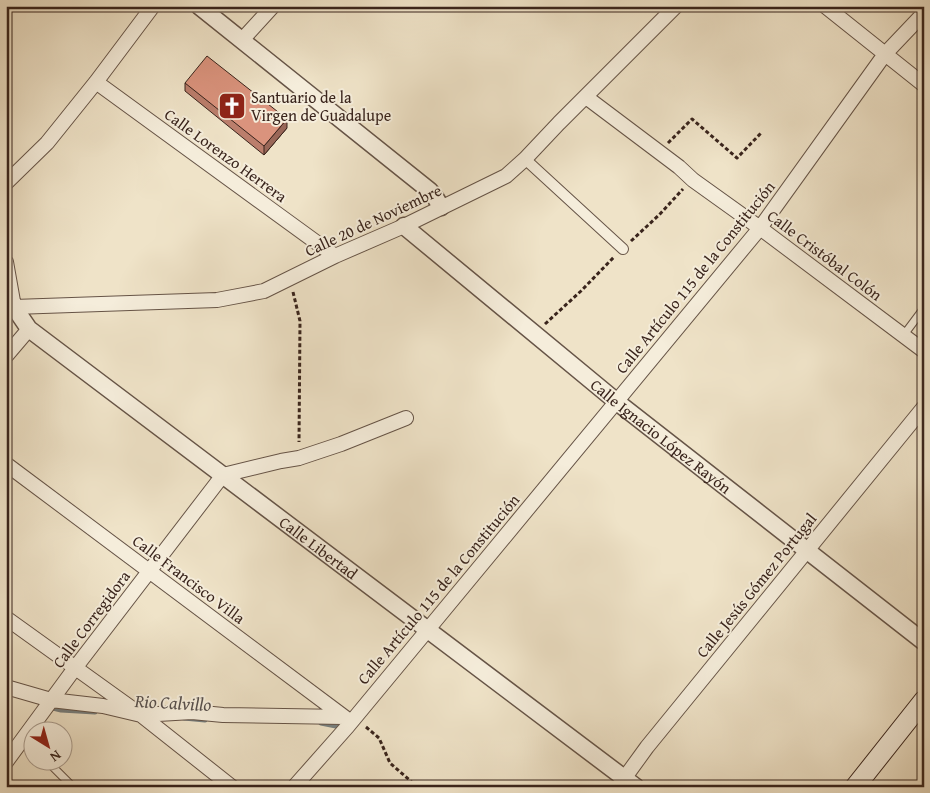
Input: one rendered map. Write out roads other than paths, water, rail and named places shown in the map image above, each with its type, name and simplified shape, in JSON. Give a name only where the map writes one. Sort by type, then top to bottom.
[{"type":"main road","points":[[855,787],[924,700]]},
{"type":"street","points":[[6,183],[47,143],[153,6]]},
{"type":"street","points":[[199,6],[430,191],[441,207]]},
{"type":"street","points":[[242,40],[273,6]]},
{"type":"street","name":"Calle 20 de Noviembre","points":[[10,306],[217,300],[264,291],[506,176],[676,6]]},
{"type":"street","points":[[825,6],[924,85]]},
{"type":"street","name":"Calle Artículo 115 de la Constitución","points":[[294,787],[338,737],[348,721],[428,630],[760,228],[885,54],[924,12]]},
{"type":"street","name":"Calle Lorenzo Herrera","points":[[96,82],[335,256]]},
{"type":"street","name":"Calle Cristóbal Colón","points":[[586,97],[679,167],[692,180],[760,228],[924,351]]},
{"type":"street","points":[[525,159],[623,249]]},
{"type":"street","name":"Calle Ignacio López Rayón","points":[[404,226],[617,402],[924,642]]},
{"type":"street","points":[[6,262],[10,306]]},
{"type":"street","name":"Calle Libertad","points":[[10,306],[29,329],[428,630],[626,784]]},
{"type":"street","points":[[6,356],[29,329]]},
{"type":"street","name":"Calle Jesús Gómez Portugal","points":[[626,784],[647,747],[924,407]]},
{"type":"street","points":[[223,475],[299,458],[342,444],[406,418]]},
{"type":"street","name":"Calle Francisco Villa","points":[[6,464],[348,721]]},
{"type":"street","name":"Calle Corregidora","points":[[40,720],[51,700],[223,475]]},
{"type":"street","points":[[6,618],[141,715],[232,787]]},
{"type":"street","points":[[6,687],[51,700],[103,706],[141,715],[192,712],[348,721]]},
{"type":"street","name":"Calle Corregidora","points":[[6,762],[22,748]]},
{"type":"lane","points":[[903,336],[924,308]]},
{"type":"lane","points":[[56,770],[73,787]]},
{"type":"waterway","name":"Rio Calvillo","points":[[49,707],[61,710],[95,712]]},
{"type":"waterway","name":"Rio Calvillo","points":[[184,718],[205,720]]},
{"type":"waterway","name":"Rio Calvillo","points":[[321,723],[341,727]]},
{"type":"place","name":"Santuario de la Virgen de Guadalupe","points":[[232,106]]}]
